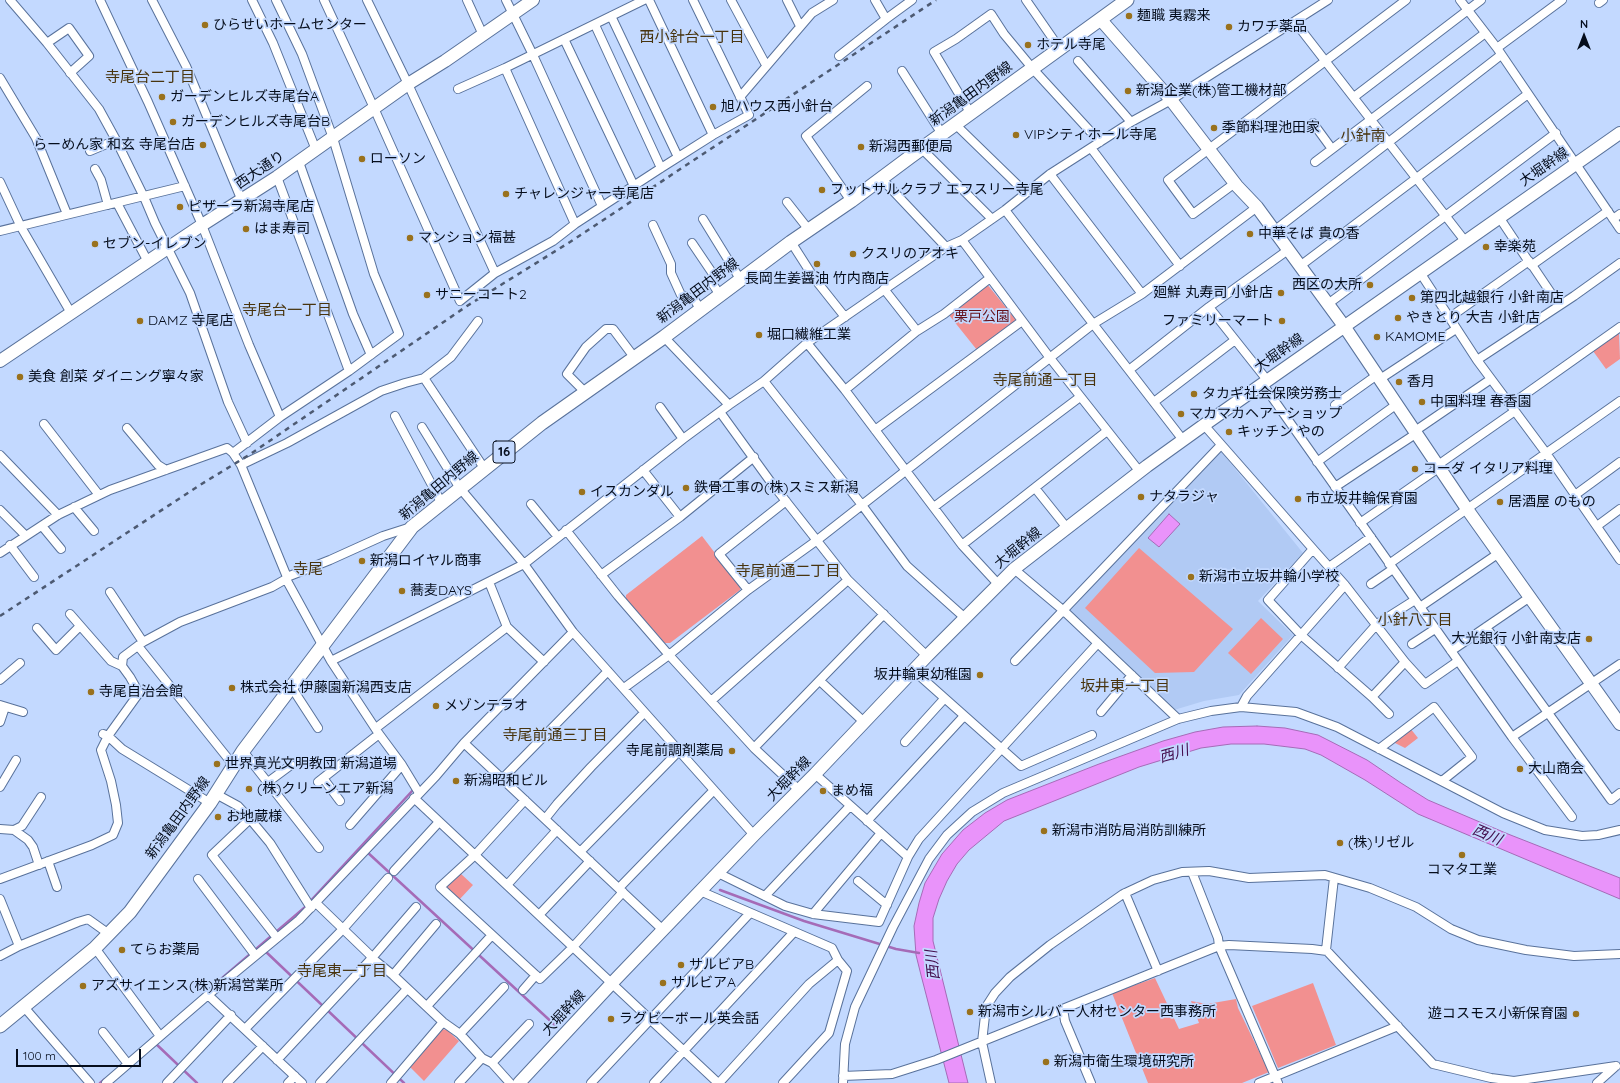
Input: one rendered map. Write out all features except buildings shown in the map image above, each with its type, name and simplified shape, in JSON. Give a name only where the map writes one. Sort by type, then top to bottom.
[{"type":"main road","name":"新潟亀田内野線","points":[[0,1026],[95,948],[130,912],[213,798],[243,752],[412,526],[459,487],[542,423],[586,393],[740,279],[851,201],[1127,0]]},
{"type":"street","points":[[10,0],[47,43],[99,109],[116,140],[190,293],[228,402],[247,443]]},
{"type":"street","points":[[100,0],[148,102],[202,225],[249,345],[280,417]]},
{"type":"street","points":[[152,0],[186,66],[242,200]]},
{"type":"street","points":[[252,0],[273,43],[316,150]]},
{"type":"street","points":[[233,453],[280,417],[349,371],[399,334],[374,274],[333,138],[302,54],[276,0]]},
{"type":"street","points":[[324,0],[460,301],[495,273],[553,241],[575,224],[661,168],[713,135],[749,115],[693,0]]},
{"type":"street","points":[[367,0],[408,84],[495,273]]},
{"type":"street","points":[[467,0],[483,36]]},
{"type":"street","points":[[506,0],[533,55],[602,206]]},
{"type":"street","name":"西大通り","points":[[0,361],[202,225],[277,177],[408,84],[483,36],[533,0]]},
{"type":"street","points":[[458,89],[533,55],[644,0]]},
{"type":"street","points":[[649,0],[713,135]]},
{"type":"street","points":[[731,0],[766,65]]},
{"type":"street","points":[[787,0],[800,26]]},
{"type":"street","points":[[740,97],[812,13],[833,0]]},
{"type":"street","points":[[875,0],[886,19]]},
{"type":"street","points":[[839,56],[912,0]]},
{"type":"street","points":[[1026,0],[1060,49]]},
{"type":"street","points":[[331,661],[524,564],[683,439],[764,381],[807,343],[946,247],[962,240],[1005,210],[1050,174],[1131,122],[1171,100],[1328,0]]},
{"type":"street","points":[[1235,183],[1193,214],[1168,180],[1406,0]]},
{"type":"street","points":[[1460,0],[1556,133],[1608,211],[1617,216],[1620,229]]},
{"type":"street","points":[[1354,97],[1481,0]]},
{"type":"street","points":[[1274,231],[1389,141],[1562,0]]},
{"type":"street","points":[[971,114],[934,52],[956,39],[991,14],[1004,34],[1033,69],[1100,142]]},
{"type":"street","points":[[611,16],[678,158]]},
{"type":"street","points":[[1101,20],[1171,100],[1235,183],[1257,207],[1344,326],[1467,509],[1620,724]]},
{"type":"street","points":[[1295,22],[1389,141],[1465,241]]},
{"type":"street","points":[[595,24],[661,168]]},
{"type":"street","points":[[47,43],[69,28],[89,56],[70,73]]},
{"type":"street","points":[[1315,162],[1484,34]]},
{"type":"street","points":[[564,39],[634,186]]},
{"type":"street","points":[[1078,61],[1131,122]]},
{"type":"street","points":[[505,68],[575,224]]},
{"type":"street","points":[[902,72],[942,134]]},
{"type":"street","points":[[0,78],[36,138],[67,214]]},
{"type":"street","points":[[851,201],[806,136],[866,86]]},
{"type":"street","points":[[1300,266],[1528,94]]},
{"type":"street","points":[[1313,123],[1332,149]]},
{"type":"street","points":[[955,124],[1026,193]]},
{"type":"street","points":[[1328,304],[1556,133]]},
{"type":"street","name":"大堀幹線","points":[[520,1083],[612,983],[754,835],[800,790],[913,670],[1014,568],[1183,440],[1620,133]]},
{"type":"street","points":[[90,151],[116,140]]},
{"type":"street","points":[[1091,148],[1180,266]]},
{"type":"street","points":[[922,149],[992,219]]},
{"type":"street","points":[[299,162],[353,314],[371,355]]},
{"type":"street","points":[[95,168],[101,180],[108,205]]},
{"type":"street","points":[[1050,174],[1142,294]]},
{"type":"street","points":[[277,177],[349,371]]},
{"type":"street","points":[[881,178],[946,247]]},
{"type":"street","points":[[0,182],[21,227],[71,313]]},
{"type":"street","points":[[0,231],[185,186]]},
{"type":"street","points":[[787,202],[809,230]]},
{"type":"street","points":[[117,203],[148,262]]},
{"type":"street","points":[[624,688],[669,655],[748,590],[816,541],[1093,324],[1142,294],[1257,207]]},
{"type":"street","points":[[1005,210],[1183,440]]},
{"type":"street","points":[[1449,318],[1608,211]]},
{"type":"street","points":[[1499,217],[1559,305]]},
{"type":"street","points":[[703,219],[740,279]]},
{"type":"street","points":[[653,226],[671,264],[671,273],[681,295],[694,299],[700,309]]},
{"type":"street","points":[[962,240],[1050,358],[1140,472]]},
{"type":"street","points":[[791,242],[814,278],[845,317]]},
{"type":"street","points":[[692,243],[715,277],[712,282],[720,295]]},
{"type":"street","points":[[1129,370],[1209,308],[1288,250]]},
{"type":"street","points":[[1477,360],[1620,263]]},
{"type":"street","points":[[1420,274],[1477,360],[1546,453],[1619,556]]},
{"type":"street","points":[[845,390],[918,331],[944,314],[990,278]]},
{"type":"street","points":[[884,289],[918,331]]},
{"type":"street","points":[[1209,308],[1235,340],[1317,462],[1512,738],[1572,817]]},
{"type":"street","points":[[241,465],[287,443],[381,391],[424,378],[451,357],[478,321]]},
{"type":"street","points":[[875,430],[1022,321]]},
{"type":"street","points":[[1360,522],[1439,466],[1512,408],[1620,327]]},
{"type":"street","points":[[586,393],[567,374],[586,347],[606,329],[613,329],[634,357]]},
{"type":"street","points":[[1335,405],[1456,329]]},
{"type":"street","points":[[664,336],[729,405]]},
{"type":"street","points":[[1154,402],[1235,340]]},
{"type":"street","points":[[807,343],[907,470],[962,545],[998,584]]},
{"type":"street","points":[[424,378],[484,468]]},
{"type":"street","points":[[1336,487],[1491,379]]},
{"type":"street","points":[[764,381],[862,505],[907,566],[965,618]]},
{"type":"street","points":[[934,507],[1080,396]]},
{"type":"street","points":[[1371,584],[1391,566],[1467,509],[1620,401]]},
{"type":"street","points":[[1317,462],[1397,404]]},
{"type":"street","points":[[660,407],[683,439]]},
{"type":"street","points":[[720,412],[816,541],[848,580],[927,656]]},
{"type":"street","points":[[395,416],[441,502]]},
{"type":"street","points":[[44,424],[99,495]]},
{"type":"street","points":[[1204,425],[1345,585],[1377,624],[1405,662],[1425,684],[1458,661]]},
{"type":"street","points":[[422,427],[459,487],[524,564],[573,632],[754,835]]},
{"type":"street","points":[[128,428],[158,465],[166,470]]},
{"type":"street","points":[[962,545],[1107,431]]},
{"type":"street","points":[[1015,661],[1221,445]]},
{"type":"street","points":[[0,553],[10,545],[58,516],[99,495],[227,448],[233,453],[241,465],[286,578],[331,661],[402,765],[416,796],[439,822],[719,1083],[809,984],[838,960]]},
{"type":"street","points":[[0,455],[58,516]]},
{"type":"street","points":[[601,575],[680,517],[754,457]]},
{"type":"street","points":[[1575,495],[1620,462]]},
{"type":"street","points":[[643,470],[680,517]]},
{"type":"street","points":[[1035,488],[1067,528]]},
{"type":"street","points":[[748,590],[719,554],[786,501]]},
{"type":"street","points":[[530,504],[558,537]]},
{"type":"street","points":[[74,507],[94,531]]},
{"type":"street","points":[[1597,526],[1620,509]]},
{"type":"street","points":[[0,510],[26,536]]},
{"type":"street","points":[[42,526],[61,549]]},
{"type":"street","points":[[122,666],[123,657],[140,644],[180,622],[272,587],[286,578],[383,536],[412,526]]},
{"type":"street","points":[[566,530],[601,575],[669,655],[754,748],[800,790]]},
{"type":"street","points":[[1329,567],[1371,537]]},
{"type":"street","points":[[10,545],[34,577]]},
{"type":"street","points":[[1313,549],[1268,600],[1301,635],[1372,697],[1389,714]]},
{"type":"street","points":[[1420,607],[1499,553]]},
{"type":"street","points":[[1014,568],[1064,611],[1178,719]]},
{"type":"street","points":[[711,701],[848,580]]},
{"type":"street","points":[[489,582],[507,626],[544,662]]},
{"type":"street","points":[[1241,707],[1247,696],[1345,585]]},
{"type":"street","points":[[110,592],[140,644],[234,766]]},
{"type":"street","points":[[1451,652],[1486,626],[1530,597]]},
{"type":"street","points":[[1338,668],[1377,624],[1415,600]]},
{"type":"street","points":[[0,880],[113,835],[118,823],[111,781],[101,750],[105,735],[139,693],[122,666],[111,661],[70,614]]},
{"type":"street","points":[[754,748],[884,614]]},
{"type":"street","points":[[37,628],[56,650],[80,626]]},
{"type":"street","points":[[340,801],[320,780],[507,626]]},
{"type":"street","points":[[1486,626],[1611,800],[1620,793]]},
{"type":"street","points":[[1412,644],[1435,629]]},
{"type":"street","points":[[106,1083],[208,994],[299,920],[464,743],[573,632]]},
{"type":"street","points":[[718,873],[785,906],[813,914],[879,922],[908,857],[919,839],[1002,750],[1098,643]]},
{"type":"street","points":[[1372,697],[1405,662]]},
{"type":"street","points":[[0,680],[20,663]]},
{"type":"street","points":[[1512,738],[1620,664]]},
{"type":"street","points":[[913,670],[1021,766],[1092,735]]},
{"type":"street","points":[[502,779],[608,671]]},
{"type":"street","points":[[1101,712],[1132,675]]},
{"type":"street","points":[[820,681],[864,722]]},
{"type":"street","points":[[292,688],[318,728]]},
{"type":"street","points":[[905,742],[944,699]]},
{"type":"street","points":[[0,722],[2,706],[23,712]]},
{"type":"street","points":[[1618,1065],[1560,1075],[1514,1080],[1491,1078],[1433,1064],[1326,950],[1255,946],[1219,946],[936,1060],[892,1074],[843,1079],[845,1044],[855,1007],[893,927],[929,859],[947,835],[972,812],[1003,793],[1178,719],[1211,711],[1241,707],[1296,712],[1337,727],[1502,812],[1545,830],[1582,836],[1598,835],[1620,830]]},
{"type":"street","points":[[1379,749],[1434,707],[1472,757],[1442,781]]},
{"type":"street","points":[[545,819],[591,767],[644,712]]},
{"type":"street","points":[[867,821],[964,716]]},
{"type":"street","points":[[105,735],[122,749],[213,798],[238,806],[270,843],[314,905],[343,929],[372,958],[393,975],[443,1022],[460,1034],[482,1058],[492,1063],[510,1083]]},
{"type":"street","points":[[464,743],[663,930]]},
{"type":"street","points":[[580,852],[679,751]]},
{"type":"street","points":[[243,752],[319,848]]},
{"type":"street","points":[[0,787],[16,760]]},
{"type":"street","points":[[268,782],[291,765]]},
{"type":"street","points":[[350,825],[402,765]]},
{"type":"street","points":[[815,774],[908,857]]},
{"type":"street","points":[[525,800],[474,855],[440,887],[540,979],[573,947],[621,890],[714,790]]},
{"type":"street","points":[[14,830],[22,826],[41,797]]},
{"type":"street","points":[[765,896],[850,806]]},
{"type":"street","points":[[250,819],[212,855],[276,938]]},
{"type":"street","points":[[394,871],[439,822]]},
{"type":"street","points":[[0,829],[14,830],[23,835],[33,847],[39,865]]},
{"type":"street","points":[[507,885],[557,830]]},
{"type":"street","points":[[813,914],[881,833]]},
{"type":"street","points":[[48,861],[57,887]]},
{"type":"street","points":[[539,915],[590,861]]},
{"type":"street","points":[[991,1083],[982,1042],[986,1007],[995,993],[1010,978],[1050,945],[1125,893],[1153,880],[1182,872],[1209,871],[1249,878],[1325,875],[1370,888],[1416,907],[1451,929],[1478,940],[1526,950],[1574,956],[1620,954]]},
{"type":"street","points":[[1192,872],[1218,938],[1219,946],[1277,1080]]},
{"type":"street","points":[[245,1029],[343,929],[388,878]]},
{"type":"street","points":[[1326,950],[1334,878]]},
{"type":"street","points":[[198,879],[255,955]]},
{"type":"street","points":[[858,881],[887,905]]},
{"type":"street","points":[[700,892],[832,948],[838,960],[847,971],[829,1033],[783,1083]]},
{"type":"street","points":[[1125,893],[1158,971]]},
{"type":"street","points":[[0,899],[19,946]]},
{"type":"street","points":[[277,1060],[372,958],[416,907]]},
{"type":"street","points":[[591,1083],[750,913]]},
{"type":"street","points":[[0,956],[19,946],[88,919],[109,934]]},
{"type":"street","points":[[393,975],[436,924]]},
{"type":"street","points":[[654,1083],[794,932]]},
{"type":"street","points":[[427,1006],[492,935]]},
{"type":"street","points":[[95,948],[160,1036]]},
{"type":"street","points":[[523,990],[536,975]]},
{"type":"street","points":[[460,1034],[504,987]]},
{"type":"street","points":[[320,1083],[407,989]]},
{"type":"street","points":[[208,994],[302,1083]]},
{"type":"street","points":[[24,1007],[90,1083]]},
{"type":"street","points":[[1063,1009],[1065,1021],[1090,1083]]},
{"type":"street","points":[[167,1083],[230,1015]]},
{"type":"street","points":[[391,1083],[443,1022]]},
{"type":"street","points":[[492,1063],[529,1024]]},
{"type":"street","points":[[1259,1083],[1277,1080],[1398,1026]]},
{"type":"street","points":[[103,1032],[128,1064]]},
{"type":"street","points":[[227,1083],[263,1046]]},
{"type":"street","points":[[459,1083],[482,1058]]},
{"type":"street","points":[[1597,1083],[1618,1065]]},
{"type":"street","points":[[1560,1075],[1563,1083]]},
{"type":"street","points":[[288,1083],[294,1076]]},
{"type":"shaded area","name":"新潟市立坂井輪小学校","points":[[1219,449],[1303,553],[1258,601],[1293,635],[1239,695],[1204,701],[1174,710],[1070,611]]},
{"type":"green space","name":"栗戸公園","points":[[987,284],[1016,320],[977,350],[949,315]]},
{"type":"green space","points":[[1619,333],[1620,359],[1606,369],[1593,351]]},
{"type":"green space","points":[[702,536],[740,586],[740,590],[670,643],[665,643],[626,599],[626,595]]},
{"type":"green space","points":[[1139,548],[1233,629],[1194,672],[1155,673],[1085,608]]},
{"type":"green space","points":[[1261,618],[1283,639],[1251,674],[1228,653]]},
{"type":"green space","points":[[1410,728],[1418,738],[1405,748],[1393,742]]},
{"type":"green space","points":[[460,873],[473,885],[459,900],[447,890],[447,885]]},
{"type":"green space","points":[[1155,978],[1179,1029],[1199,1023],[1191,1001],[1207,1004],[1236,999],[1238,1008],[1269,1072],[1242,1083],[1148,1083],[1112,993]]},
{"type":"green space","points":[[1313,983],[1336,1045],[1278,1068],[1252,1006]]},
{"type":"green space","points":[[442,1029],[447,1030],[459,1041],[424,1081],[409,1066]]},
{"type":"water","points":[[1169,514],[1180,524],[1159,547],[1148,538]]},
{"type":"water","name":"西川","points":[[1257,726],[1285,728],[1318,735],[1367,760],[1428,800],[1508,834],[1620,878],[1620,899],[1418,814],[1365,780],[1321,755],[1305,749],[1264,744],[1231,744],[1201,748],[1139,767],[1004,821],[969,850],[957,864],[939,899],[933,918],[933,941],[968,1083],[949,1083],[916,955],[914,926],[925,883],[942,854],[963,830],[985,813],[1007,800],[1163,741],[1195,732],[1223,727]]},
{"type":"waterway","points":[[221,979],[304,908],[413,790]]},
{"type":"waterway","points":[[366,851],[557,1027]]},
{"type":"waterway","name":"西川","points":[[720,890],[804,921],[896,949],[919,953]]},
{"type":"waterway","points":[[264,950],[404,1083]]},
{"type":"waterway","points":[[155,1043],[197,1083]]},
{"type":"waterway","points":[[100,1083],[105,1079]]},
{"type":"railway","points":[[0,616],[200,485],[249,455],[467,306],[570,242],[936,0]]},
{"type":"place","name":"麺職 夷霧来","points":[[1129,16]]},
{"type":"place","name":"ひらせいホームセンター","points":[[205,25]]},
{"type":"place","name":"カワチ薬品","points":[[1229,27]]},
{"type":"place","name":"ホテル寺尾","points":[[1028,45]]},
{"type":"place","name":"新潟企業(株)管工機材部","points":[[1128,91]]},
{"type":"place","name":"ガーデンヒルズ寺尾台A","points":[[162,97]]},
{"type":"place","name":"旭ハウス西小針台","points":[[713,107]]},
{"type":"place","name":"ガーデンヒルズ寺尾台B","points":[[173,122]]},
{"type":"place","name":"季節料理池田家","points":[[1214,128]]},
{"type":"place","name":"VIPシティホール寺尾","points":[[1016,135]]},
{"type":"place","name":"らーめん家 和玄 寺尾台店","points":[[203,145]]},
{"type":"place","name":"新潟西郵便局","points":[[861,147]]},
{"type":"place","name":"ローソン","points":[[362,159]]},
{"type":"place","name":"フットサルクラブ エフスリー寺尾","points":[[822,190]]},
{"type":"place","name":"チャレンジャー寺尾店","points":[[506,194]]},
{"type":"place","name":"ピザーラ新潟寺尾店","points":[[180,207]]},
{"type":"place","name":"はま寿司","points":[[246,229]]},
{"type":"place","name":"中華そば 貴の香","points":[[1250,234]]},
{"type":"place","name":"マンション福甚","points":[[410,238]]},
{"type":"place","name":"セブン-イレブン","points":[[95,244]]},
{"type":"place","name":"幸楽苑","points":[[1486,247]]},
{"type":"place","name":"クスリのアオキ","points":[[853,254]]},
{"type":"place","name":"長岡生姜醤油 竹内商店","points":[[817,264]]},
{"type":"place","name":"西区の大所","points":[[1370,285]]},
{"type":"place","name":"廻鮮 丸寿司 小針店","points":[[1281,293]]},
{"type":"place","name":"サニーコート2","points":[[427,295]]},
{"type":"place","name":"第四北越銀行 小針南店","points":[[1412,298]]},
{"type":"place","name":"やきとり 大吉 小針店","points":[[1398,318]]},
{"type":"place","name":"DAMZ 寺尾店","points":[[140,321]]},
{"type":"place","name":"ファミリーマート","points":[[1282,321]]},
{"type":"place","name":"堀口繊維工業","points":[[759,335]]},
{"type":"place","name":"KAMOME","points":[[1377,337]]},
{"type":"place","name":"美食 創菜 ダイニング寧々家","points":[[20,377]]},
{"type":"place","name":"香月","points":[[1399,382]]},
{"type":"place","name":"タカギ社会保険労務士","points":[[1194,394]]},
{"type":"place","name":"中国料理 春香園","points":[[1422,402]]},
{"type":"place","name":"マカマカヘアーショップ","points":[[1181,414]]},
{"type":"place","name":"キッチン やの","points":[[1229,432]]},
{"type":"place","name":"コーダ イタリア料理","points":[[1415,469]]},
{"type":"place","name":"鉄骨工事の(株)スミス新潟","points":[[686,488]]},
{"type":"place","name":"イスカンダル","points":[[582,492]]},
{"type":"place","name":"ナタラジャ","points":[[1141,497]]},
{"type":"place","name":"市立坂井輪保育園","points":[[1298,499]]},
{"type":"place","name":"居酒屋 のもの","points":[[1500,502]]},
{"type":"place","name":"新潟ロイヤル商事","points":[[362,561]]},
{"type":"place","name":"新潟市立坂井輪小学校","points":[[1191,577]]},
{"type":"place","name":"蕎麦DAYS","points":[[402,591]]},
{"type":"place","name":"大光銀行 小針南支店","points":[[1589,639]]},
{"type":"place","name":"坂井輪東幼稚園","points":[[980,675]]},
{"type":"place","name":"株式会社 伊藤園新潟西支店","points":[[232,688]]},
{"type":"place","name":"寺尾自治会館","points":[[91,692]]},
{"type":"place","name":"メゾンテラオ","points":[[436,706]]},
{"type":"place","name":"寺尾前調剤薬局","points":[[732,751]]},
{"type":"place","name":"世界真光文明教団 新潟道場","points":[[217,764]]},
{"type":"place","name":"大山商会","points":[[1520,769]]},
{"type":"place","name":"新潟昭和ビル","points":[[456,781]]},
{"type":"place","name":"(株)クリーンエア新潟","points":[[249,789]]},
{"type":"place","name":"まめ福","points":[[823,791]]},
{"type":"place","name":"お地蔵様","points":[[218,817]]},
{"type":"place","name":"新潟市消防局消防訓練所","points":[[1044,831]]},
{"type":"place","name":"(株)リゼル","points":[[1340,843]]},
{"type":"place","name":"コマタ工業","points":[[1462,855]]},
{"type":"place","name":"てらお薬局","points":[[122,950]]},
{"type":"place","name":"サルビアB","points":[[681,965]]},
{"type":"place","name":"サルビアA","points":[[663,983]]},
{"type":"place","name":"アズサイエンス(株)新潟営業所","points":[[83,986]]},
{"type":"place","name":"新潟市シルバー人材センター西事務所","points":[[970,1012]]},
{"type":"place","name":"遊コスモス小新保育園","points":[[1576,1014]]},
{"type":"place","name":"ラグビーボール英会話","points":[[611,1019]]},
{"type":"place","name":"新潟市衛生環境研究所","points":[[1046,1062]]},
{"type":"district","name":"西小針台一丁目","points":[[692,37]]},
{"type":"district","name":"寺尾台二丁目","points":[[150,77]]},
{"type":"district","name":"小針南","points":[[1363,136]]},
{"type":"district","name":"寺尾台一丁目","points":[[287,310]]},
{"type":"district","name":"寺尾前通一丁目","points":[[1045,380]]},
{"type":"district","name":"寺尾","points":[[308,569]]},
{"type":"district","name":"寺尾前通二丁目","points":[[788,571]]},
{"type":"district","name":"小針八丁目","points":[[1415,620]]},
{"type":"district","name":"坂井東一丁目","points":[[1125,686]]},
{"type":"district","name":"寺尾前通三丁目","points":[[555,735]]},
{"type":"district","name":"寺尾東一丁目","points":[[342,971]]}]
